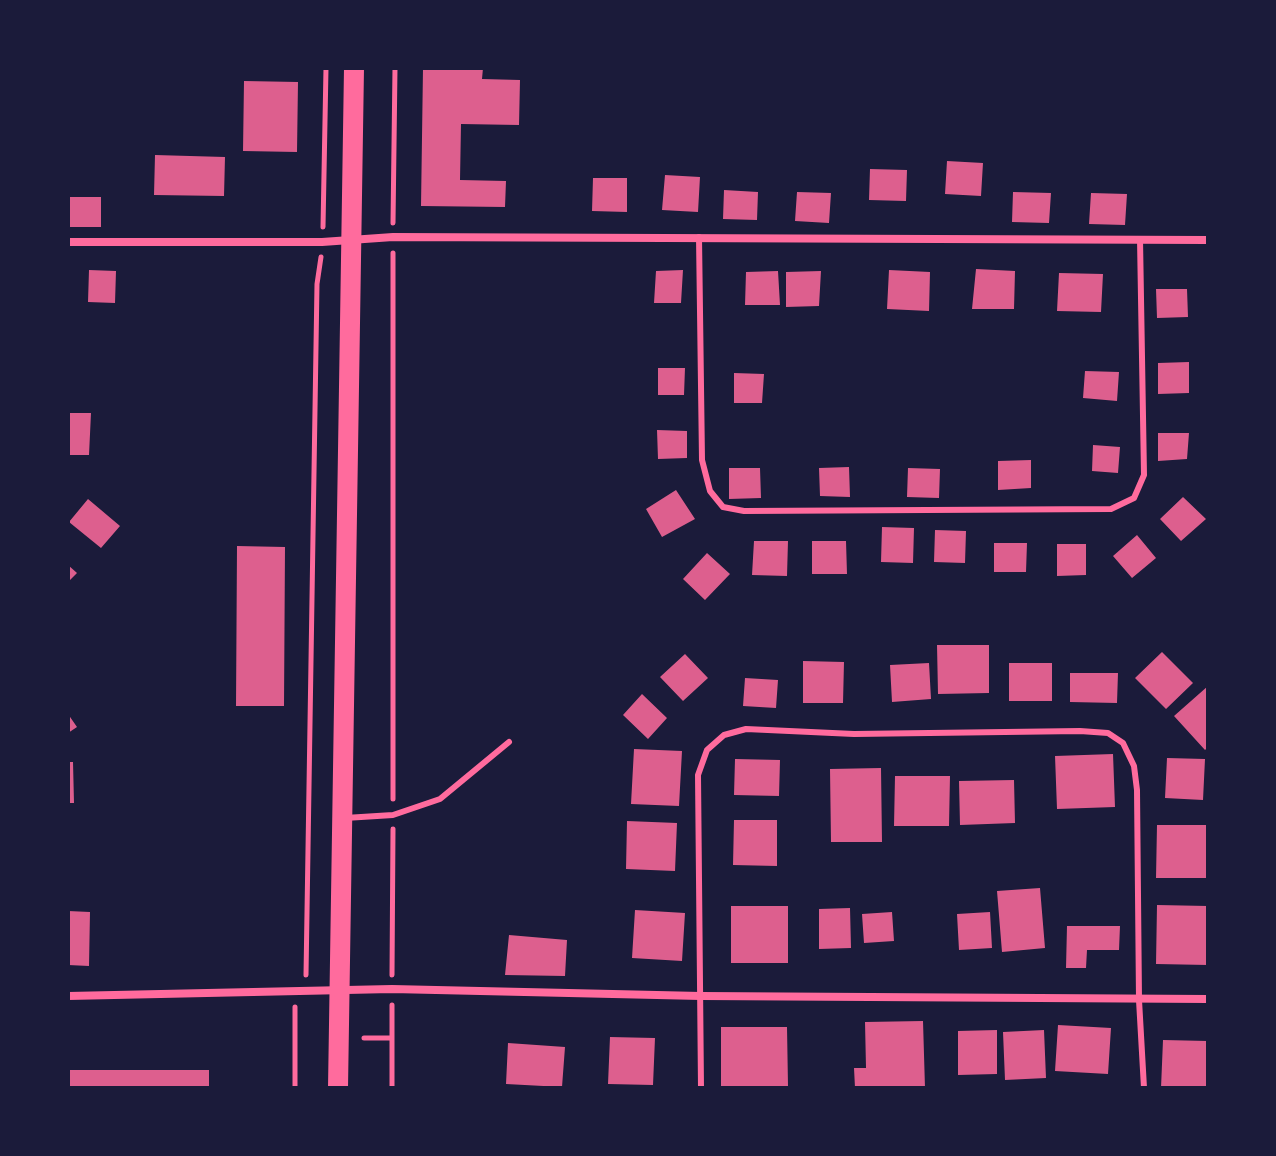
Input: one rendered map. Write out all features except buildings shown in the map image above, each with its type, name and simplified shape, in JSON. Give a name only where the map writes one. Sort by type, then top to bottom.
[{"type":"main road","points":[[338,1088],[354,68]]},
{"type":"street","points":[[68,242],[393,237],[1208,240]]},
{"type":"street","points":[[68,996],[392,989],[701,996],[1208,999]]},
{"type":"lane","points":[[699,237],[702,460],[710,491],[723,507],[744,511],[1111,509],[1134,498],[1144,475],[1140,239]]},
{"type":"lane","points":[[701,1088],[698,775],[707,750],[724,735],[746,729],[854,734],[1080,731],[1108,733],[1123,743],[1134,766],[1137,790],[1139,1000],[1144,1088]]},
{"type":"lane","points":[[341,818],[393,815],[440,799],[509,742]]},
{"type":"path","points":[[323,233],[326,68]]},
{"type":"path","points":[[393,227],[395,68]]},
{"type":"path","points":[[392,981],[393,248]]},
{"type":"path","points":[[307,973],[317,284],[321,255]]},
{"type":"path","points":[[392,997],[392,1088]]},
{"type":"path","points":[[294,1009],[295,1088]]},
{"type":"path","points":[[294,1038],[303,1038]]},
{"type":"path","points":[[364,1038],[392,1038]]}]
